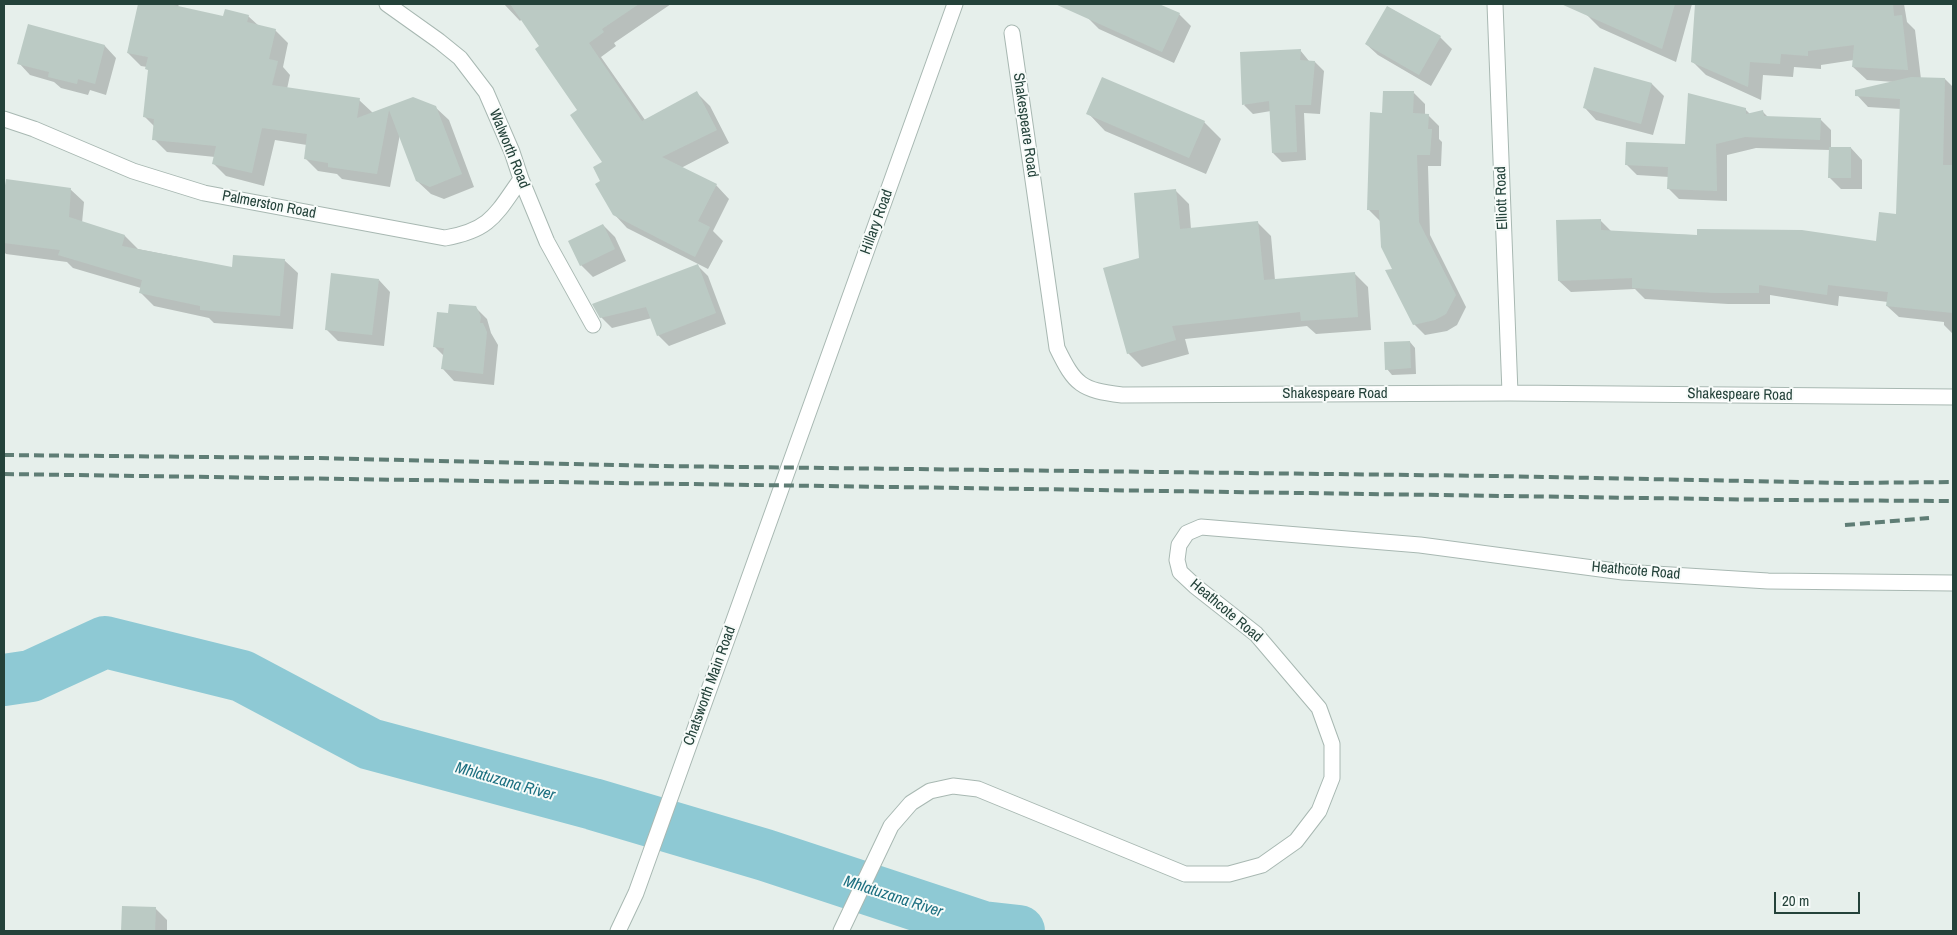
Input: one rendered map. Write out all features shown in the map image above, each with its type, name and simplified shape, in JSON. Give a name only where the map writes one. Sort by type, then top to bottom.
[{"type":"street","name":"Walworth Road","points":[[388,4],[440,41],[460,58],[486,92],[547,242],[593,325]]},
{"type":"street","name":"Hillary Road","points":[[798,441],[955,4]]},
{"type":"street","name":"Elliott Road","points":[[1495,4],[1510,393]]},
{"type":"street","name":"Shakespeare Road","points":[[1012,33],[1057,348],[1067,368],[1079,383],[1096,392],[1122,395],[1510,393],[1953,397]]},
{"type":"street","name":"Palmerston Road","points":[[4,120],[34,129],[133,171],[204,193],[445,238],[466,234],[482,226],[495,216],[521,179]]},
{"type":"street","name":"Chatsworth Main Road","points":[[618,931],[636,893],[798,441]]},
{"type":"street","name":"Heathcote Road","points":[[841,931],[891,826],[911,803],[930,791],[953,786],[978,789],[1185,874],[1229,874],[1262,865],[1296,841],[1319,811],[1332,778],[1332,744],[1319,708],[1256,634],[1180,572],[1177,560],[1179,545],[1187,533],[1201,527],[1420,545],[1623,572],[1768,581],[1953,583]]},
{"type":"building","points":[[138,4],[169,4],[223,16],[225,9],[249,15],[247,22],[276,29],[269,59],[278,61],[272,85],[360,98],[357,118],[413,97],[436,106],[462,174],[430,187],[416,181],[389,110],[377,174],[328,167],[328,163],[304,159],[307,134],[262,128],[252,173],[212,164],[216,146],[152,140],[154,119],[143,117],[148,70],[145,69],[148,57],[127,53]]},
{"type":"building","points":[[510,4],[639,4],[602,29],[604,32],[589,43],[642,121],[697,91],[717,130],[662,157],[717,184],[698,221],[710,227],[695,257],[613,215],[595,184],[600,181],[593,167],[602,162],[570,115],[577,110],[535,49],[539,46]]},
{"type":"building","points":[[1055,4],[1159,4],[1180,13],[1162,52]]},
{"type":"building","points":[[1561,4],[1675,4],[1662,49]]},
{"type":"building","points":[[1695,4],[1893,4],[1894,16],[1902,15],[1908,70],[1852,67],[1854,45],[1808,51],[1808,56],[1781,54],[1780,64],[1750,62],[1748,87],[1691,62]]},
{"type":"building","points":[[1387,6],[1441,36],[1419,75],[1365,44]]},
{"type":"building","points":[[28,24],[105,45],[95,84],[78,79],[77,84],[48,77],[49,72],[17,64]]},
{"type":"building","points":[[1301,49],[1300,60],[1315,61],[1311,105],[1295,105],[1297,152],[1272,153],[1269,101],[1242,105],[1240,52]]},
{"type":"building","points":[[1594,67],[1652,83],[1641,124],[1583,108]]},
{"type":"building","points":[[1102,77],[1205,121],[1189,158],[1086,114]]},
{"type":"building","points":[[1911,77],[1945,78],[1943,165],[1953,165],[1953,313],[1886,306],[1888,292],[1828,285],[1827,295],[1759,285],[1759,293],[1715,293],[1632,288],[1632,278],[1558,281],[1556,220],[1601,219],[1601,230],[1697,235],[1697,229],[1802,230],[1876,241],[1879,212],[1896,214],[1900,99],[1855,96],[1855,90]]},
{"type":"building","points":[[1383,91],[1414,91],[1413,113],[1429,114],[1428,129],[1432,129],[1430,155],[1417,155],[1419,222],[1456,295],[1446,314],[1435,320],[1413,325],[1385,270],[1392,269],[1381,247],[1379,210],[1367,210],[1370,112],[1382,113]]},
{"type":"building","points":[[1688,93],[1746,108],[1746,114],[1763,110],[1764,116],[1821,118],[1820,140],[1745,137],[1716,144],[1717,191],[1667,189],[1668,167],[1625,165],[1626,142],[1685,144]]},
{"type":"building","points":[[1829,147],[1851,147],[1851,178],[1828,178]]},
{"type":"building","points":[[6,179],[71,188],[69,217],[125,235],[122,246],[232,267],[233,255],[285,259],[280,316],[200,310],[200,306],[139,293],[142,280],[58,255],[60,250],[4,243],[4,192]]},
{"type":"building","points":[[1176,189],[1180,229],[1258,221],[1264,280],[1355,272],[1358,317],[1301,321],[1300,312],[1172,326],[1176,340],[1127,354],[1103,268],[1139,258],[1134,193]]},
{"type":"building","points":[[603,224],[615,249],[580,266],[568,241]]},
{"type":"building","points":[[698,264],[716,313],[657,336],[646,307],[600,318],[592,304]]},
{"type":"building","points":[[331,273],[379,279],[372,335],[325,330]]},
{"type":"building","points":[[449,304],[476,306],[481,317],[480,323],[483,323],[487,332],[483,374],[441,369],[444,348],[433,347],[437,312],[448,313]]},
{"type":"building","points":[[1410,341],[1411,368],[1385,370],[1384,342]]},
{"type":"building","points":[[122,906],[156,907],[155,931],[121,931]]},
{"type":"waterway","name":"Mhlatuzana River","points":[[4,680],[31,676],[105,642],[242,676],[370,744],[593,804],[765,855],[983,927],[1019,931]]},
{"type":"railway","points":[[4,455],[314,458],[658,466],[1497,476],[1846,483],[1953,482]]},
{"type":"railway","points":[[4,474],[1953,501]]},
{"type":"railway","points":[[1845,525],[1929,518]]}]
